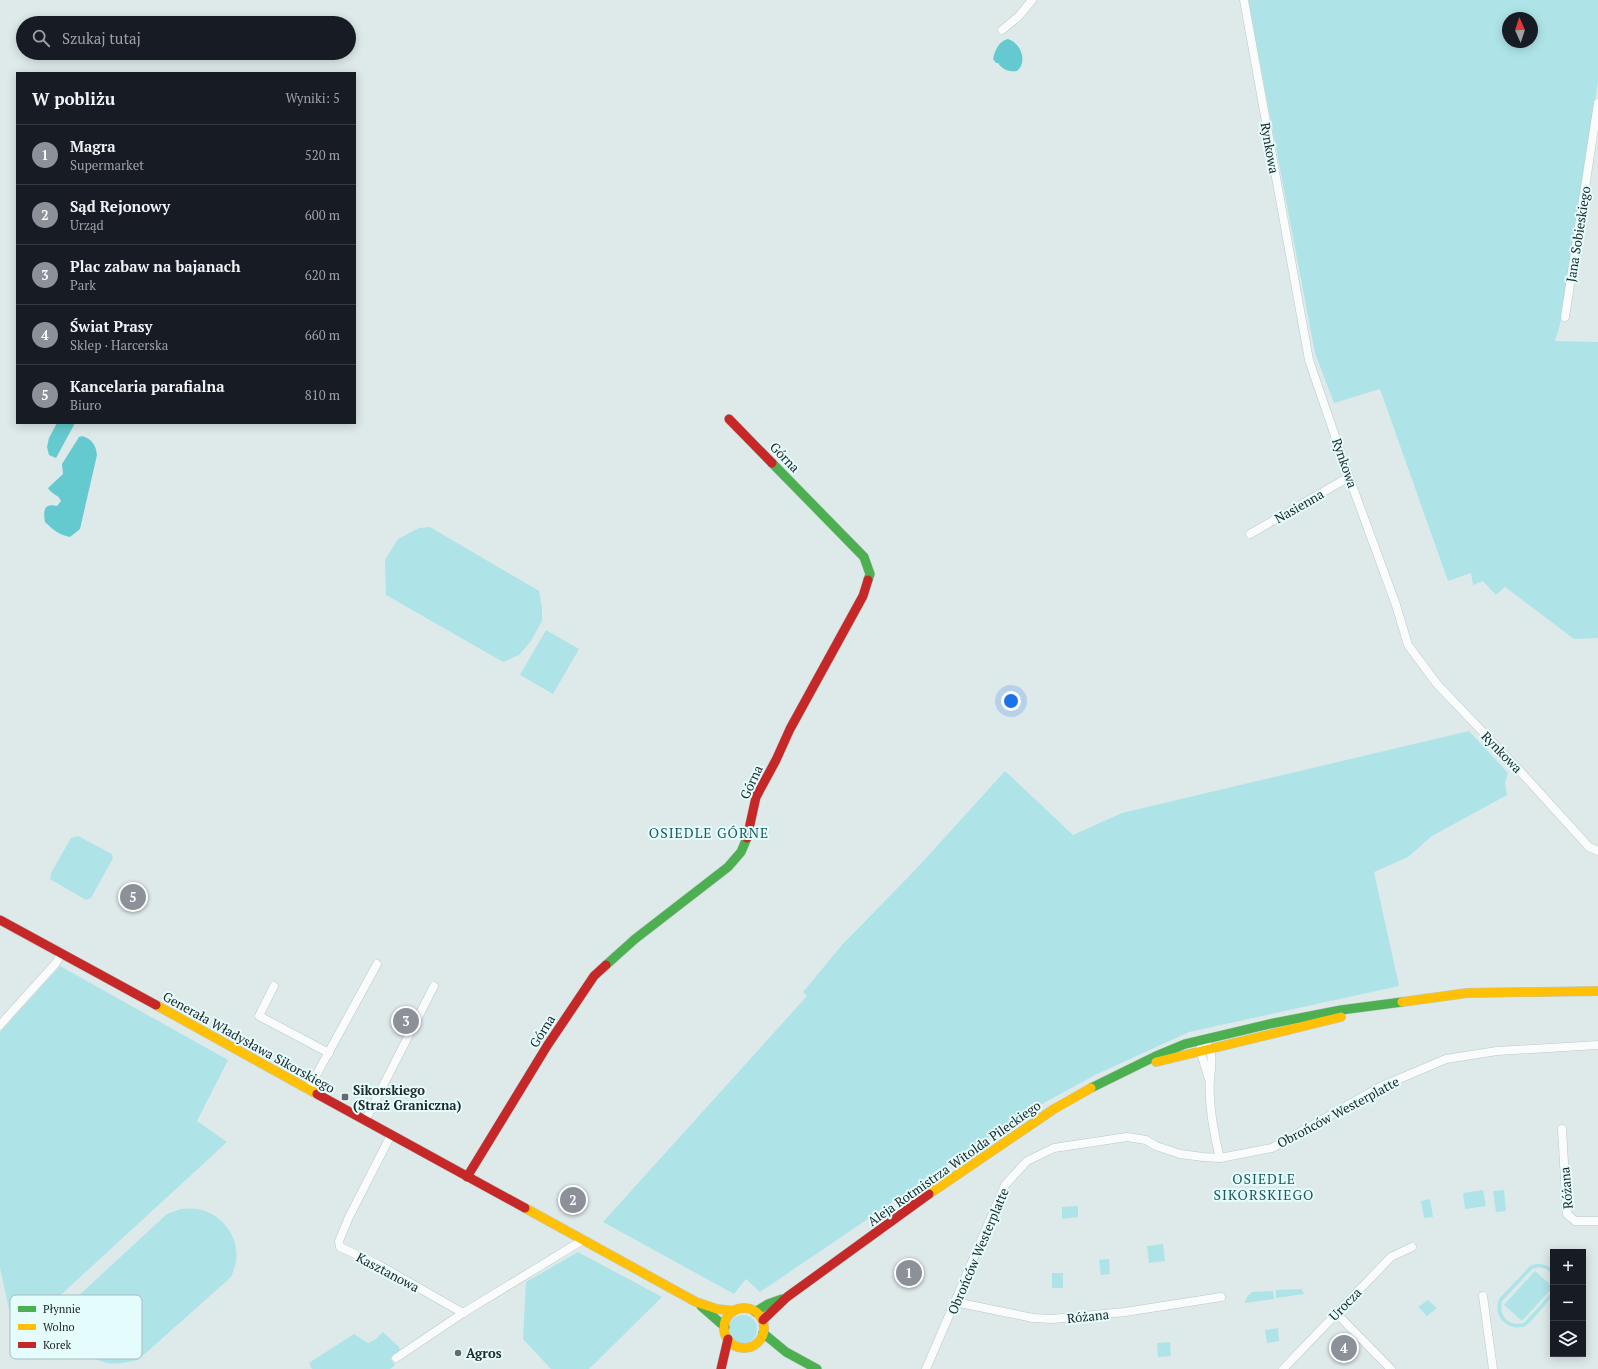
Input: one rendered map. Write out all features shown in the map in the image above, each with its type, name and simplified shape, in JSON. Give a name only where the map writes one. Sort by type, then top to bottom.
[{"type":"street","points":[[1002,30],[1020,16],[1032,0]]},
{"type":"street","name":"Rynkowa","points":[[1244,0],[1309,360],[1349,477],[1396,605],[1408,645],[1437,684],[1519,770],[1589,848],[1598,851]]},
{"type":"street","name":"Jana Sobieskiego","points":[[1565,317],[1598,103]]},
{"type":"street","name":"Górna","points":[[467,1176],[547,1046],[594,976],[635,939],[728,867],[740,852],[746,841],[756,797],[776,760],[790,729],[863,596],[870,574],[864,557],[729,419]]},
{"type":"street","name":"Nasienna","points":[[1250,534],[1349,477]]},
{"type":"street","name":"Generała Władysława Sikorskiego","points":[[0,920],[696,1302],[717,1309],[734,1311]]},
{"type":"street","points":[[0,1025],[56,963],[62,954]]},
{"type":"street","points":[[308,1090],[377,964]]},
{"type":"street","points":[[274,986],[258,1016],[329,1053]]},
{"type":"street","points":[[365,1121],[434,986]]},
{"type":"street","name":"Aleja Rotmistrza Witolda Pileckiego","points":[[762,1320],[787,1297],[933,1191],[1054,1109],[1098,1084],[1156,1056],[1185,1044],[1341,1010],[1407,1000],[1467,993],[1598,991]]},
{"type":"street","name":"Aleja Rotmistrza Witolda Pileckiego","points":[[1144,1063],[1158,1062],[1200,1050],[1319,1023],[1343,1016],[1360,1008]]},
{"type":"street","points":[[1203,1039],[1210,1048],[1213,1126],[1220,1158]]},
{"type":"street","points":[[1203,1039],[1200,1050],[1210,1079]]},
{"type":"street","name":"Obrońców Westerplatte","points":[[926,1369],[1005,1184],[1027,1161],[1054,1148],[1127,1138],[1146,1140],[1156,1146],[1180,1154],[1203,1158],[1220,1158],[1272,1148],[1380,1087],[1446,1059],[1497,1051],[1598,1045]]},
{"type":"street","name":"Różana","points":[[1562,1129],[1567,1214],[1575,1221],[1598,1221]]},
{"type":"street","name":"Kasztanowa","points":[[392,1135],[349,1217],[338,1241],[340,1247],[377,1264],[464,1313]]},
{"type":"street","points":[[396,1358],[464,1313],[584,1240]]},
{"type":"street","name":"Urocza","points":[[1282,1369],[1391,1257],[1412,1247]]},
{"type":"street","points":[[1483,1296],[1493,1369]]},
{"type":"street","name":"Aleja Rotmistrza Witolda Pileckiego","points":[[755,1312],[768,1304],[787,1297]]},
{"type":"street","name":"Różana","points":[[955,1302],[1033,1318],[1052,1319],[1125,1312],[1221,1297]]},
{"type":"street","name":"Generała Władysława Sikorskiego","points":[[696,1302],[725,1327]]},
{"type":"street","points":[[721,1369],[728,1339],[725,1327],[728,1318],[734,1311],[745,1309],[755,1312],[764,1324],[763,1333],[759,1341],[749,1347],[739,1347],[728,1339]]},
{"type":"street","points":[[1336,1313],[1391,1369]]},
{"type":"street","points":[[763,1333],[786,1352],[817,1369]]},
{"type":"street","points":[[756,1344],[786,1352]]},
{"type":"street","points":[[721,1369],[739,1347]]},
{"type":"shaded area","points":[[1248,0],[1598,0],[1598,81],[1567,300],[1555,341],[1598,342],[1598,638],[1574,639],[1505,587],[1496,595],[1483,581],[1473,585],[1471,573],[1448,581],[1380,389],[1334,403],[1315,353]]},
{"type":"shaded area","points":[[430,527],[539,591],[542,607],[542,621],[531,641],[519,655],[503,662],[386,595],[385,560],[398,539],[419,528]]},
{"type":"shaded area","points":[[546,630],[579,649],[553,694],[520,675]]},
{"type":"shaded area","points":[[1469,731],[1508,773],[1505,783],[1507,795],[1432,836],[1408,857],[1374,872],[1399,986],[1189,1032],[1095,1075],[1020,1116],[760,1292],[746,1279],[734,1294],[603,1222],[807,996],[803,992],[842,945],[917,868],[1005,771],[1073,835],[1122,813]]},
{"type":"shaded area","points":[[78,836],[112,854],[113,858],[91,898],[86,900],[50,879],[51,873],[71,838]]},
{"type":"shaded area","points":[[60,966],[228,1060],[197,1121],[227,1142],[61,1295],[10,1295],[10,1314],[0,1268],[0,1032]]},
{"type":"shaded area","points":[[1483,1190],[1486,1206],[1465,1209],[1463,1193]]},
{"type":"shaded area","points":[[1504,1190],[1506,1211],[1496,1212],[1493,1191]]},
{"type":"shaded area","points":[[1430,1199],[1433,1217],[1424,1218],[1421,1201]]},
{"type":"shaded area","points":[[1078,1206],[1078,1217],[1062,1219],[1062,1207]]},
{"type":"shaded area","points":[[181,1209],[195,1209],[206,1211],[214,1215],[232,1235],[235,1244],[236,1264],[231,1277],[142,1356],[142,1295],[79,1295],[167,1214]]},
{"type":"shaded area","points":[[1163,1244],[1165,1261],[1149,1263],[1147,1246]]},
{"type":"shaded area","points":[[578,1252],[662,1297],[589,1369],[551,1369],[523,1339],[526,1282]]},
{"type":"shaded area","points":[[1109,1259],[1110,1274],[1101,1275],[1099,1260]]},
{"type":"shaded area","points":[[1536,1264],[1545,1265],[1550,1268],[1550,1272],[1543,1268],[1532,1269],[1502,1301],[1501,1306],[1503,1316],[1509,1322],[1519,1324],[1524,1323],[1550,1294],[1550,1300],[1528,1324],[1522,1327],[1514,1327],[1506,1324],[1502,1320],[1497,1309],[1499,1299],[1530,1266]]},
{"type":"shaded area","points":[[1535,1271],[1550,1284],[1550,1290],[1522,1321],[1504,1305]]},
{"type":"shaded area","points":[[1052,1273],[1063,1273],[1063,1288],[1052,1288]]},
{"type":"shaded area","points":[[1302,1289],[1304,1294],[1276,1298],[1276,1290]]},
{"type":"shaded area","points":[[1273,1291],[1274,1299],[1245,1303],[1247,1297],[1252,1292]]},
{"type":"shaded area","points":[[1428,1300],[1437,1308],[1427,1316],[1418,1307]]},
{"type":"shaded area","points":[[743,1315],[753,1319],[757,1329],[753,1339],[743,1343],[733,1339],[729,1329],[733,1319]]},
{"type":"shaded area","points":[[1278,1328],[1279,1341],[1267,1343],[1265,1330]]},
{"type":"shaded area","points":[[383,1332],[399,1347],[400,1353],[390,1358],[395,1365],[390,1369],[312,1369],[309,1363],[354,1334],[368,1343],[376,1339]]},
{"type":"shaded area","points":[[1170,1342],[1171,1356],[1158,1357],[1157,1343]]},
{"type":"shaded area","points":[[97,1359],[139,1359],[115,1364]]},
{"type":"water","points":[[1008,39],[1016,44],[1022,53],[1022,63],[1017,71],[1009,71],[1004,69],[993,59],[998,46]]},
{"type":"water","points":[[56,424],[74,424],[56,458],[49,455],[47,447],[49,438]]},
{"type":"water","points":[[82,436],[93,443],[96,448],[97,455],[80,529],[70,537],[62,535],[45,522],[44,511],[45,508],[49,506],[57,506],[61,501],[48,488],[63,474],[62,464],[79,437]]},
{"type":"traffic: fast","points":[[772,463],[864,557],[870,574],[868,580]]},
{"type":"traffic: fast","points":[[606,965],[635,939],[728,867],[741,852],[747,838]]},
{"type":"traffic: fast","points":[[1091,1088],[1156,1056],[1185,1044],[1274,1023],[1341,1010],[1402,1002]]},
{"type":"traffic: fast","points":[[755,1312],[768,1304],[782,1299]]},
{"type":"traffic: fast","points":[[701,1306],[725,1327]]},
{"type":"traffic: fast","points":[[763,1333],[786,1352],[817,1369]]},
{"type":"traffic: slow","points":[[1402,1002],[1467,993],[1598,991]]},
{"type":"traffic: slow","points":[[156,1005],[317,1094]]},
{"type":"traffic: slow","points":[[1156,1062],[1341,1017]]},
{"type":"traffic: slow","points":[[929,1194],[1054,1109],[1091,1088]]},
{"type":"traffic: slow","points":[[525,1208],[696,1302],[717,1309],[734,1311]]},
{"type":"traffic: slow","points":[[744,1308],[758,1314],[764,1328],[758,1342],[744,1348],[730,1342],[724,1328],[730,1314],[744,1308]]},
{"type":"traffic: jam","points":[[729,419],[772,463]]},
{"type":"traffic: jam","points":[[747,838],[756,797],[776,760],[790,729],[863,596],[868,580]]},
{"type":"traffic: jam","points":[[0,920],[156,1005]]},
{"type":"traffic: jam","points":[[467,1177],[547,1046],[594,976],[606,965]]},
{"type":"traffic: jam","points":[[317,1094],[525,1208]]},
{"type":"traffic: jam","points":[[763,1320],[787,1297],[929,1194]]},
{"type":"traffic: jam","points":[[721,1369],[728,1339]]},
{"type":"place","name":"Kancelaria parafialna","points":[[133,897]]},
{"type":"place","name":"Plac zabaw na bajanach","points":[[406,1021]]},
{"type":"place","name":"Sikorskiego (Straż Graniczna)","points":[[345,1097]]},
{"type":"place","name":"Sąd Rejonowy","points":[[573,1200]]},
{"type":"place","name":"Magra","points":[[909,1273]]},
{"type":"place","name":"Świat Prasy","points":[[1344,1348]]},
{"type":"place","name":"Agros","points":[[458,1353]]},
{"type":"district","name":"OSIEDLE GÓRNE","points":[[709,833]]},
{"type":"district","name":"OSIEDLE SIKORSKIEGO","points":[[1264,1188]]}]
